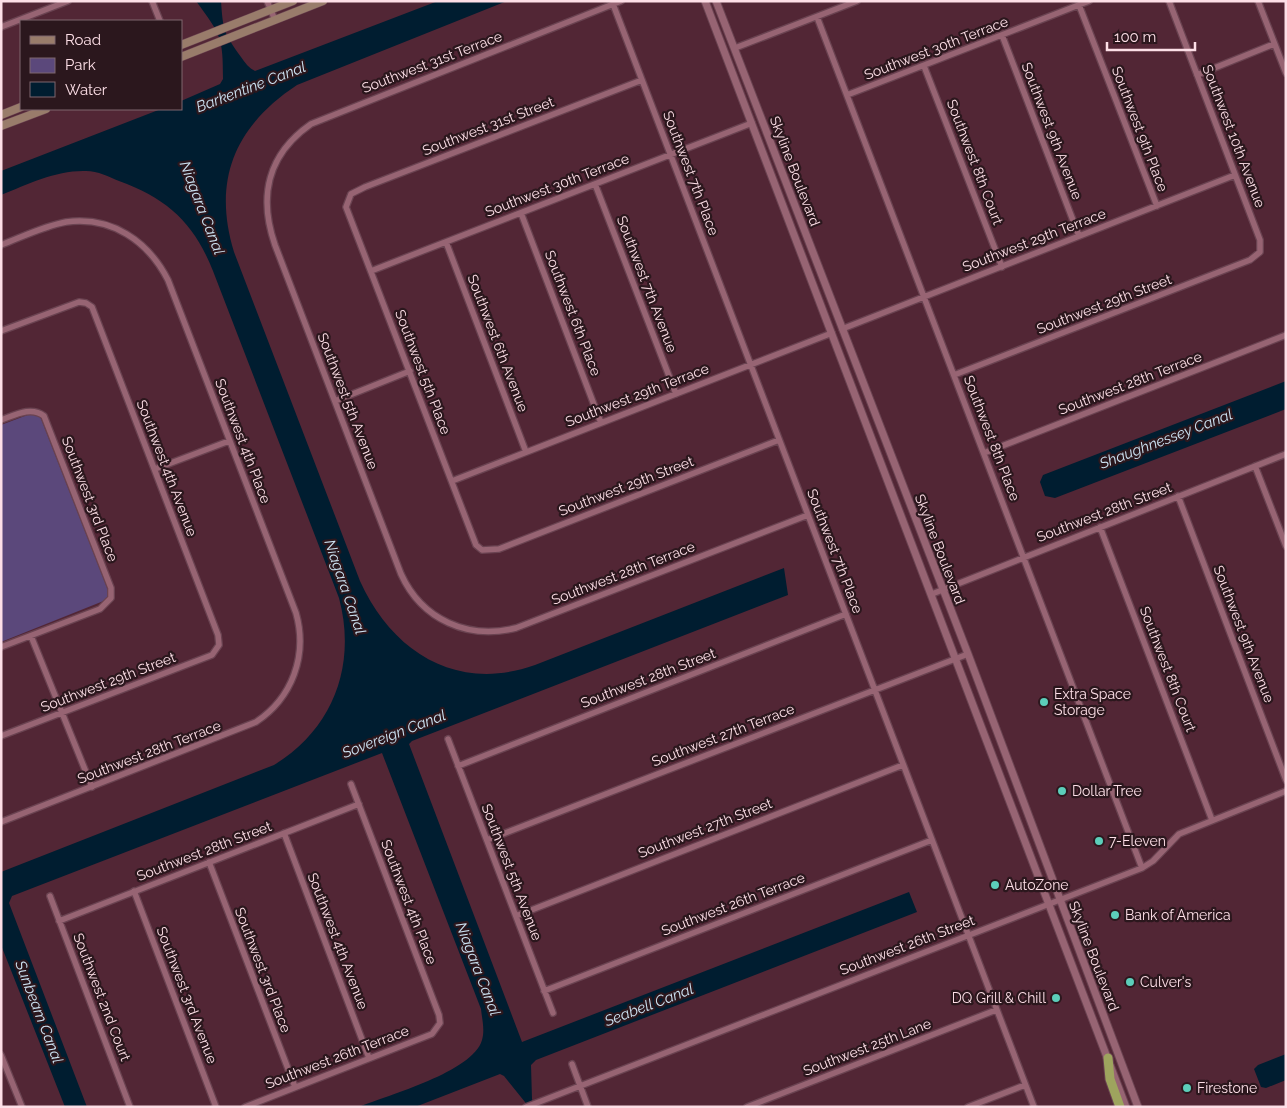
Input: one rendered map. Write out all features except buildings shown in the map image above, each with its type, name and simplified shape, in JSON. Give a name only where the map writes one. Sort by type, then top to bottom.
[{"type":"highway","points":[[1108,1058],[1110,1079],[1120,1107]]},
{"type":"main road","points":[[182,45],[294,1]]},
{"type":"main road","points":[[182,56],[323,1]]},
{"type":"main road","points":[[1,115],[20,107]]},
{"type":"main road","points":[[1,126],[43,110]]},
{"type":"street","points":[[21,20],[68,1]]},
{"type":"street","points":[[152,1],[160,20]]},
{"type":"street","points":[[267,1],[275,20]]},
{"type":"street","name":"Southwest 31st Terrace","points":[[272,172],[279,156],[293,138],[321,118],[621,1]]},
{"type":"street","name":"Skyline Boulevard","points":[[705,1],[1126,1107]]},
{"type":"street","name":"Skyline Boulevard","points":[[716,1],[942,591],[968,654],[1138,1107]]},
{"type":"street","points":[[725,52],[857,1]]},
{"type":"street","name":"Southwest 30th Terrace","points":[[847,95],[1089,1]]},
{"type":"street","name":"Southwest 10th Avenue","points":[[1169,1],[1260,240],[1260,252]]},
{"type":"street","points":[[1258,1],[1286,73]]},
{"type":"street","name":"Southwest 7th Place","points":[[613,4],[932,840],[970,934],[996,1010],[1034,1107]]},
{"type":"street","name":"Southwest 9th Place","points":[[1079,5],[1156,206]]},
{"type":"street","name":"Southwest 8th Place","points":[[818,17],[1142,868]]},
{"type":"street","points":[[1,28],[20,20]]},
{"type":"street","name":"Southwest 9th Avenue","points":[[1002,36],[1079,236]]},
{"type":"street","points":[[1197,75],[1274,44]]},
{"type":"street","name":"Southwest 8th Court","points":[[924,66],[1002,267]]},
{"type":"street","name":"Southwest 31st Street","points":[[347,200],[351,194],[365,187],[642,80]]},
{"type":"street","points":[[752,123],[762,119]]},
{"type":"street","name":"Southwest 30th Terrace","points":[[372,271],[752,123]]},
{"type":"street","name":"Southwest 5th Avenue","points":[[272,172],[266,200],[268,224],[335,401],[404,581],[424,608],[444,622]]},
{"type":"street","name":"Southwest 29th Terrace","points":[[842,329],[1235,175]]},
{"type":"street","name":"Southwest 7th Avenue","points":[[595,184],[676,394]]},
{"type":"street","name":"Southwest 5th Place","points":[[347,200],[346,207],[476,546],[482,550]]},
{"type":"street","name":"Southwest 6th Place","points":[[520,213],[601,423]]},
{"type":"street","name":"Southwest 4th Place","points":[[1,245],[66,222],[91,222],[116,228],[145,247],[163,272],[298,621],[300,652],[291,684]]},
{"type":"street","name":"Southwest 6th Avenue","points":[[446,242],[526,452]]},
{"type":"street","name":"Southwest 29th Street","points":[[954,376],[1250,260],[1260,252]]},
{"type":"street","name":"Southwest 4th Avenue","points":[[1,331],[79,302],[86,303],[92,307],[218,635],[219,645]]},
{"type":"street","points":[[832,333],[842,329]]},
{"type":"street","name":"Southwest 29th Terrace","points":[[452,481],[832,333]]},
{"type":"street","name":"Southwest 28th Terrace","points":[[984,453],[1286,335]]},
{"type":"street","points":[[335,401],[410,371]]},
{"type":"street","name":"Southwest 3rd Place","points":[[1,420],[26,411],[38,411],[44,416],[111,588],[111,598],[100,609],[31,636]]},
{"type":"street","name":"Southwest 29th Street","points":[[482,550],[499,549],[779,440]]},
{"type":"street","points":[[155,469],[229,441]]},
{"type":"street","name":"Southwest 28th Street","points":[[932,594],[1286,454]]},
{"type":"street","points":[[1255,466],[1286,546]]},
{"type":"street","name":"Southwest 9th Avenue","points":[[1178,496],[1286,780]]},
{"type":"street","name":"Southwest 28th Terrace","points":[[444,622],[477,632],[492,632],[516,628],[808,515]]},
{"type":"street","name":"Southwest 8th Court","points":[[1100,527],[1212,820]]},
{"type":"street","name":"Southwest 28th Street","points":[[458,766],[846,614]]},
{"type":"street","points":[[1,647],[31,636],[92,787]]},
{"type":"street","name":"Southwest 29th Street","points":[[1,736],[212,654],[219,645]]},
{"type":"street","name":"Southwest 27th Terrace","points":[[487,840],[968,654]]},
{"type":"street","name":"Southwest 28th Terrace","points":[[1,822],[249,726],[262,718],[278,702],[291,684]]},
{"type":"street","name":"Southwest 5th Avenue","points":[[448,738],[553,1013]]},
{"type":"street","name":"Southwest 27th Street","points":[[516,916],[904,765]]},
{"type":"street","name":"Southwest 4th Place","points":[[351,784],[440,1016],[438,1029]]},
{"type":"street","name":"Southwest 26th Street","points":[[526,1107],[1142,868],[1153,861],[1179,834],[1286,791]]},
{"type":"street","name":"Southwest 28th Street","points":[[59,921],[359,804]]},
{"type":"street","name":"Southwest 4th Avenue","points":[[284,833],[369,1058]]},
{"type":"street","name":"Southwest 26th Terrace","points":[[544,991],[932,840]]},
{"type":"street","name":"Southwest 3rd Place","points":[[209,862],[295,1087]]},
{"type":"street","name":"Southwest 3rd Avenue","points":[[134,892],[216,1107]]},
{"type":"street","name":"Southwest 2nd Court","points":[[50,896],[130,1107]]},
{"type":"street","name":"Southwest 25th Lane","points":[[747,1107],[996,1010]]},
{"type":"street","name":"Southwest 26th Terrace","points":[[245,1107],[432,1034],[438,1029]]},
{"type":"street","points":[[1,1054],[22,1107]]},
{"type":"street","points":[[572,1064],[588,1107]]},
{"type":"street","points":[[968,1107],[1025,1085]]},
{"type":"green space","points":[[38,411],[111,598],[1,642],[1,425]]},
{"type":"water","points":[[196,1],[221,1],[225,31],[244,61],[255,71],[438,1],[507,1],[297,85],[258,118],[244,137],[234,157],[228,178],[226,201],[228,226],[234,252],[360,581],[374,606],[390,628],[409,646],[430,660],[454,669],[479,674],[506,672],[535,665],[784,568],[788,595],[412,741],[409,744],[522,1042],[909,892],[917,912],[536,1060],[531,1065],[534,1107],[529,1107],[504,1076],[500,1074],[415,1107],[359,1107],[447,1072],[475,1052],[482,1040],[483,1032],[481,1009],[382,753],[12,896],[9,903],[87,1107],[65,1107],[1,945],[1,872],[274,765],[312,733],[325,714],[335,693],[342,671],[345,647],[344,623],[339,598],[213,271],[206,254],[188,226],[152,196],[107,176],[90,171],[75,171],[53,175],[1,195],[1,171],[158,110],[182,110],[182,101],[220,84],[223,79],[221,45],[211,22]]},
{"type":"water","name":"Shaughnessey Canal","points":[[1286,381],[1286,409],[1055,498],[1045,496],[1040,482],[1043,475]]},
{"type":"water","points":[[1286,1054],[1286,1080],[1266,1088],[1261,1087],[1254,1069],[1258,1065]]},
{"type":"place","name":"Extra Space Storage","points":[[1044,702]]},
{"type":"place","name":"Dollar Tree","points":[[1062,791]]},
{"type":"place","name":"7-Eleven","points":[[1099,841]]},
{"type":"place","name":"AutoZone","points":[[995,885]]},
{"type":"place","name":"Bank of America","points":[[1115,915]]},
{"type":"place","name":"Culver's","points":[[1130,982]]},
{"type":"place","name":"DQ Grill & Chill","points":[[1056,998]]},
{"type":"place","name":"Firestone","points":[[1187,1088]]},
{"type":"water label","name":"Barkentine Canal","points":[[251,87]]},
{"type":"water label","name":"Niagara Canal","points":[[202,208]]},
{"type":"water label","name":"Niagara Canal","points":[[345,587]]},
{"type":"water label","name":"Sovereign Canal","points":[[394,734]]},
{"type":"water label","name":"Niagara Canal","points":[[478,969]]},
{"type":"water label","name":"Seabell Canal","points":[[649,1005]]},
{"type":"water label","name":"Sunbeam Canal","points":[[39,1012]]}]
